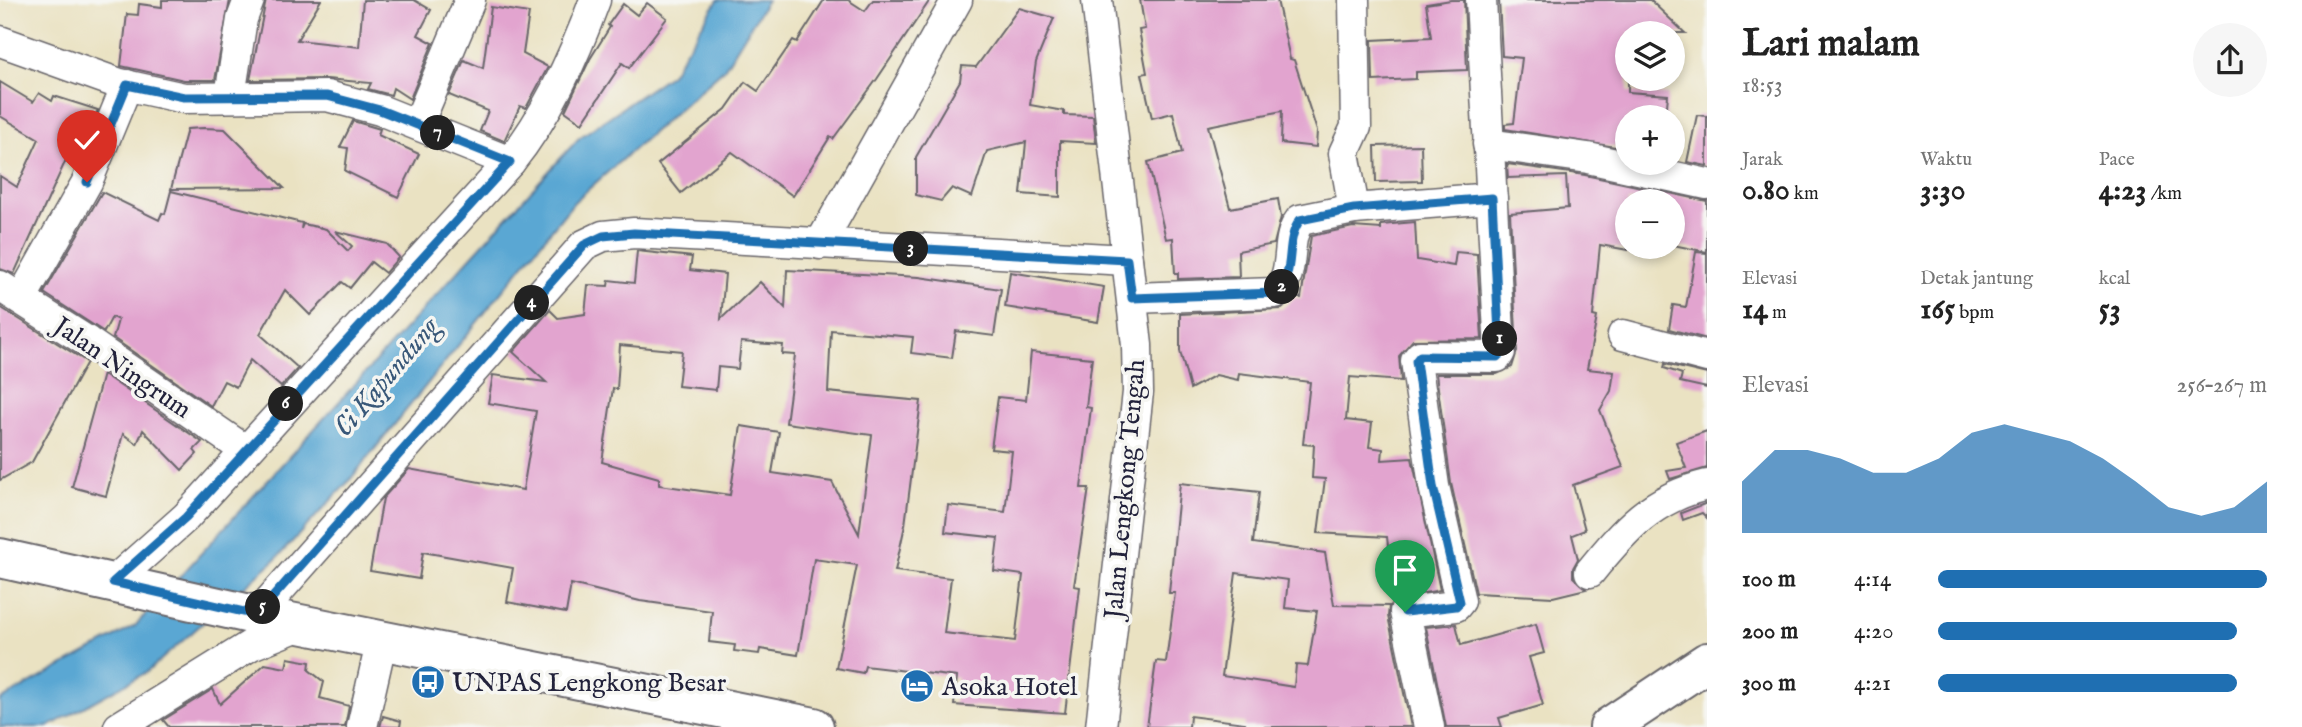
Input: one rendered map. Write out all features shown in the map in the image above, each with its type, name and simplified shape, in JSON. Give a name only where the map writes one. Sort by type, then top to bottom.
[{"type":"street","points":[[230,96],[242,19],[249,0]]},
{"type":"street","points":[[418,124],[470,0]]},
{"type":"street","points":[[121,585],[510,162],[530,137],[548,104],[580,39],[595,0]]},
{"type":"street","points":[[820,244],[957,0]]},
{"type":"street","name":"Jalan Lengkong Tengah","points":[[1097,0],[1132,298],[1138,392],[1101,727]]},
{"type":"street","points":[[1354,0],[1356,127],[1344,153],[1354,209]]},
{"type":"street","points":[[1429,727],[1405,612],[1456,606],[1460,601],[1433,486],[1416,361],[1420,356],[1497,357],[1500,354],[1480,0]]},
{"type":"street","points":[[0,41],[127,85],[184,97],[327,96],[418,124],[510,162]]},
{"type":"street","points":[[10,293],[87,182],[127,85]]},
{"type":"street","points":[[1488,144],[1588,158],[1707,184]]},
{"type":"street","points":[[1132,298],[1275,293],[1284,285],[1289,273],[1292,231],[1300,220],[1354,209],[1492,198]]},
{"type":"street","points":[[119,727],[253,625],[584,245],[603,236],[634,233],[1127,260]]},
{"type":"street","name":"Jalan Ningrum","points":[[10,293],[88,342],[244,450]]},
{"type":"street","points":[[1623,335],[1707,357]]},
{"type":"street","points":[[1590,572],[1646,511],[1685,490],[1707,485]]},
{"type":"street","points":[[0,558],[121,585],[253,625],[303,624],[748,719],[814,727]]},
{"type":"street","points":[[362,727],[382,639]]},
{"type":"street","points":[[1609,727],[1707,662]]},
{"type":"water","name":"Ci Kapundung","points":[[718,0],[767,0],[724,69],[574,202],[349,481],[276,559],[147,672],[48,727],[0,727],[0,700],[135,626],[579,138],[671,74]]},
{"type":"building","points":[[162,0],[230,0],[215,80],[184,80],[121,66],[127,14],[138,15],[139,4],[162,7]]},
{"type":"building","points":[[266,0],[321,0],[297,40],[359,47],[363,0],[414,0],[431,10],[418,35],[433,43],[410,99],[393,88],[391,95],[368,89],[371,83],[327,79],[250,80]]},
{"type":"building","points":[[824,0],[848,0],[865,11],[873,0],[930,0],[877,79],[833,139],[830,137],[793,196],[732,152],[681,193],[658,164],[726,109],[745,82],[758,91],[793,40],[797,42]]},
{"type":"building","points":[[1140,0],[1277,0],[1290,59],[1294,60],[1317,131],[1316,147],[1281,143],[1282,111],[1208,126],[1230,208],[1278,199],[1281,217],[1274,244],[1238,251],[1239,277],[1178,279],[1178,273],[1175,273],[1173,238],[1166,239],[1148,162],[1182,153],[1173,113],[1152,118],[1142,74],[1147,73],[1139,30],[1145,29]]},
{"type":"building","points":[[1464,0],[1467,70],[1416,72],[1416,79],[1373,81],[1372,40],[1431,37],[1426,4]]},
{"type":"building","points":[[1499,0],[1650,0],[1672,21],[1615,21],[1615,91],[1668,95],[1667,105],[1615,105],[1615,147],[1505,129],[1505,124],[1514,123],[1522,58],[1502,56]]},
{"type":"building","points":[[647,3],[667,18],[629,68],[622,63],[582,123],[565,111],[590,59],[610,27],[608,25],[623,4],[637,15]]},
{"type":"building","points":[[491,7],[529,13],[523,54],[548,67],[526,108],[520,106],[504,141],[480,131],[488,111],[449,95],[464,60],[483,68]]},
{"type":"building","points":[[1019,8],[1054,18],[1036,62],[1030,105],[1064,111],[1064,115],[1093,116],[1096,143],[1060,141],[1060,197],[1021,194],[1026,142],[987,151],[972,197],[952,188],[941,201],[916,195],[916,157],[960,81],[962,66],[976,67]]},
{"type":"building","points":[[0,82],[33,102],[39,93],[52,101],[54,96],[98,110],[84,143],[75,140],[14,274],[0,269],[0,176],[17,187],[39,139],[0,116]]},
{"type":"building","points":[[1697,115],[1707,116],[1707,166],[1687,162]]},
{"type":"building","points":[[353,121],[380,129],[378,135],[419,154],[398,197],[345,171],[348,148],[340,147]]},
{"type":"building","points":[[187,129],[225,129],[284,188],[171,189]]},
{"type":"building","points":[[1421,145],[1422,181],[1376,182],[1375,146]]},
{"type":"building","points":[[1507,164],[1585,175],[1651,189],[1615,189],[1615,248],[1600,245],[1593,316],[1597,317],[1587,369],[1614,372],[1611,391],[1600,410],[1623,467],[1573,485],[1585,530],[1572,535],[1578,559],[1573,568],[1573,577],[1586,589],[1553,597],[1476,593],[1451,483],[1436,374],[1497,374],[1512,367],[1517,351],[1510,213],[1568,208],[1566,176],[1508,178]]},
{"type":"building","points":[[171,191],[302,223],[301,229],[303,224],[326,229],[348,251],[352,246],[335,231],[387,244],[399,257],[385,273],[371,262],[350,288],[342,282],[310,315],[285,290],[260,334],[298,368],[281,387],[250,360],[236,387],[224,381],[211,406],[113,338],[118,320],[112,317],[104,332],[44,293],[102,192],[159,220],[162,213],[165,214]]},
{"type":"building","points":[[1685,196],[1707,201],[1707,252],[1685,247]]},
{"type":"building","points":[[1415,222],[1417,260],[1454,266],[1456,252],[1477,254],[1482,339],[1413,340],[1399,356],[1401,381],[1350,377],[1346,420],[1372,423],[1369,447],[1383,449],[1382,460],[1412,458],[1440,590],[1394,599],[1387,537],[1318,533],[1325,479],[1312,478],[1314,445],[1303,444],[1310,382],[1239,373],[1238,380],[1216,375],[1190,389],[1180,351],[1180,314],[1282,309],[1294,298],[1301,298],[1311,236],[1353,227],[1381,229],[1381,225]]},
{"type":"building","points":[[637,251],[692,257],[690,270],[725,274],[721,319],[760,282],[785,308],[787,270],[919,277],[1001,289],[994,336],[956,331],[952,358],[911,353],[913,337],[831,330],[828,392],[921,401],[905,525],[895,571],[951,578],[944,633],[1015,641],[1023,575],[994,571],[998,538],[945,532],[948,505],[1005,512],[1012,451],[991,449],[998,397],[1026,400],[1031,352],[1092,358],[1086,407],[1091,408],[1081,488],[1089,488],[1074,586],[1080,587],[1065,713],[954,705],[957,677],[865,666],[863,673],[836,668],[857,565],[814,559],[798,655],[760,649],[759,654],[734,651],[735,645],[709,642],[712,611],[640,601],[571,584],[566,613],[507,602],[513,568],[423,552],[419,579],[370,571],[383,498],[409,469],[523,490],[536,411],[488,403],[493,375],[546,382],[513,352],[550,310],[558,318],[585,314],[588,285],[608,286],[609,280],[634,283]],"holes":[[[741,342],[783,345],[782,354],[795,355],[786,423],[872,435],[859,534],[832,482],[772,473],[779,432],[741,426],[730,495],[659,485],[659,478],[602,462],[613,388],[617,389],[620,345],[682,351],[678,386],[716,390],[718,367],[738,369]]]},
{"type":"building","points":[[1696,252],[1707,253],[1707,339],[1669,329],[1673,305],[1686,307]]},
{"type":"building","points":[[1010,272],[1104,287],[1098,322],[1005,307]]},
{"type":"building","points":[[0,307],[87,362],[32,462],[0,480]]},
{"type":"building","points":[[1665,364],[1707,374],[1707,388],[1680,382],[1682,374],[1664,368]]},
{"type":"building","points":[[103,374],[202,442],[194,450],[197,454],[182,470],[143,430],[137,444],[123,434],[106,496],[72,487]]},
{"type":"building","points":[[1707,431],[1707,468],[1670,479],[1667,471],[1686,468],[1676,442]]},
{"type":"building","points":[[1180,483],[1259,492],[1253,543],[1325,553],[1334,605],[1389,606],[1388,616],[1411,727],[1244,727],[1245,723],[1190,716],[1189,727],[1147,727],[1156,661],[1166,662],[1175,593],[1169,593]],"holes":[[[1236,573],[1288,580],[1285,608],[1317,611],[1308,666],[1296,665],[1294,687],[1222,676]]]},
{"type":"building","points":[[1707,503],[1707,518],[1702,513],[1683,520],[1681,513]]},
{"type":"building","points":[[1456,624],[1461,645],[1536,624],[1544,653],[1529,657],[1543,705],[1499,718],[1502,727],[1446,727],[1426,627]]},
{"type":"building","points":[[288,658],[310,662],[309,670],[324,682],[320,698],[349,706],[345,727],[169,727],[163,720],[213,689],[220,704],[265,664],[286,668]]},
{"type":"building","points":[[383,716],[401,721],[400,727],[380,727]]},
{"type":"place","name":"UNPAS Lengkong Besar","points":[[428,682]]},
{"type":"place","name":"Asoka Hotel","points":[[917,686]]},
{"type":"route","points":[[87,182],[127,85],[184,97],[327,96],[380,110],[510,162],[244,450],[186,517],[113,582],[257,615],[584,245],[603,236],[634,233],[1127,260],[1132,298],[1275,293],[1284,285],[1289,273],[1292,231],[1300,220],[1324,212],[1492,198],[1500,354],[1498,357],[1418,356],[1416,361],[1433,486],[1460,602],[1456,606],[1405,612]]}]
